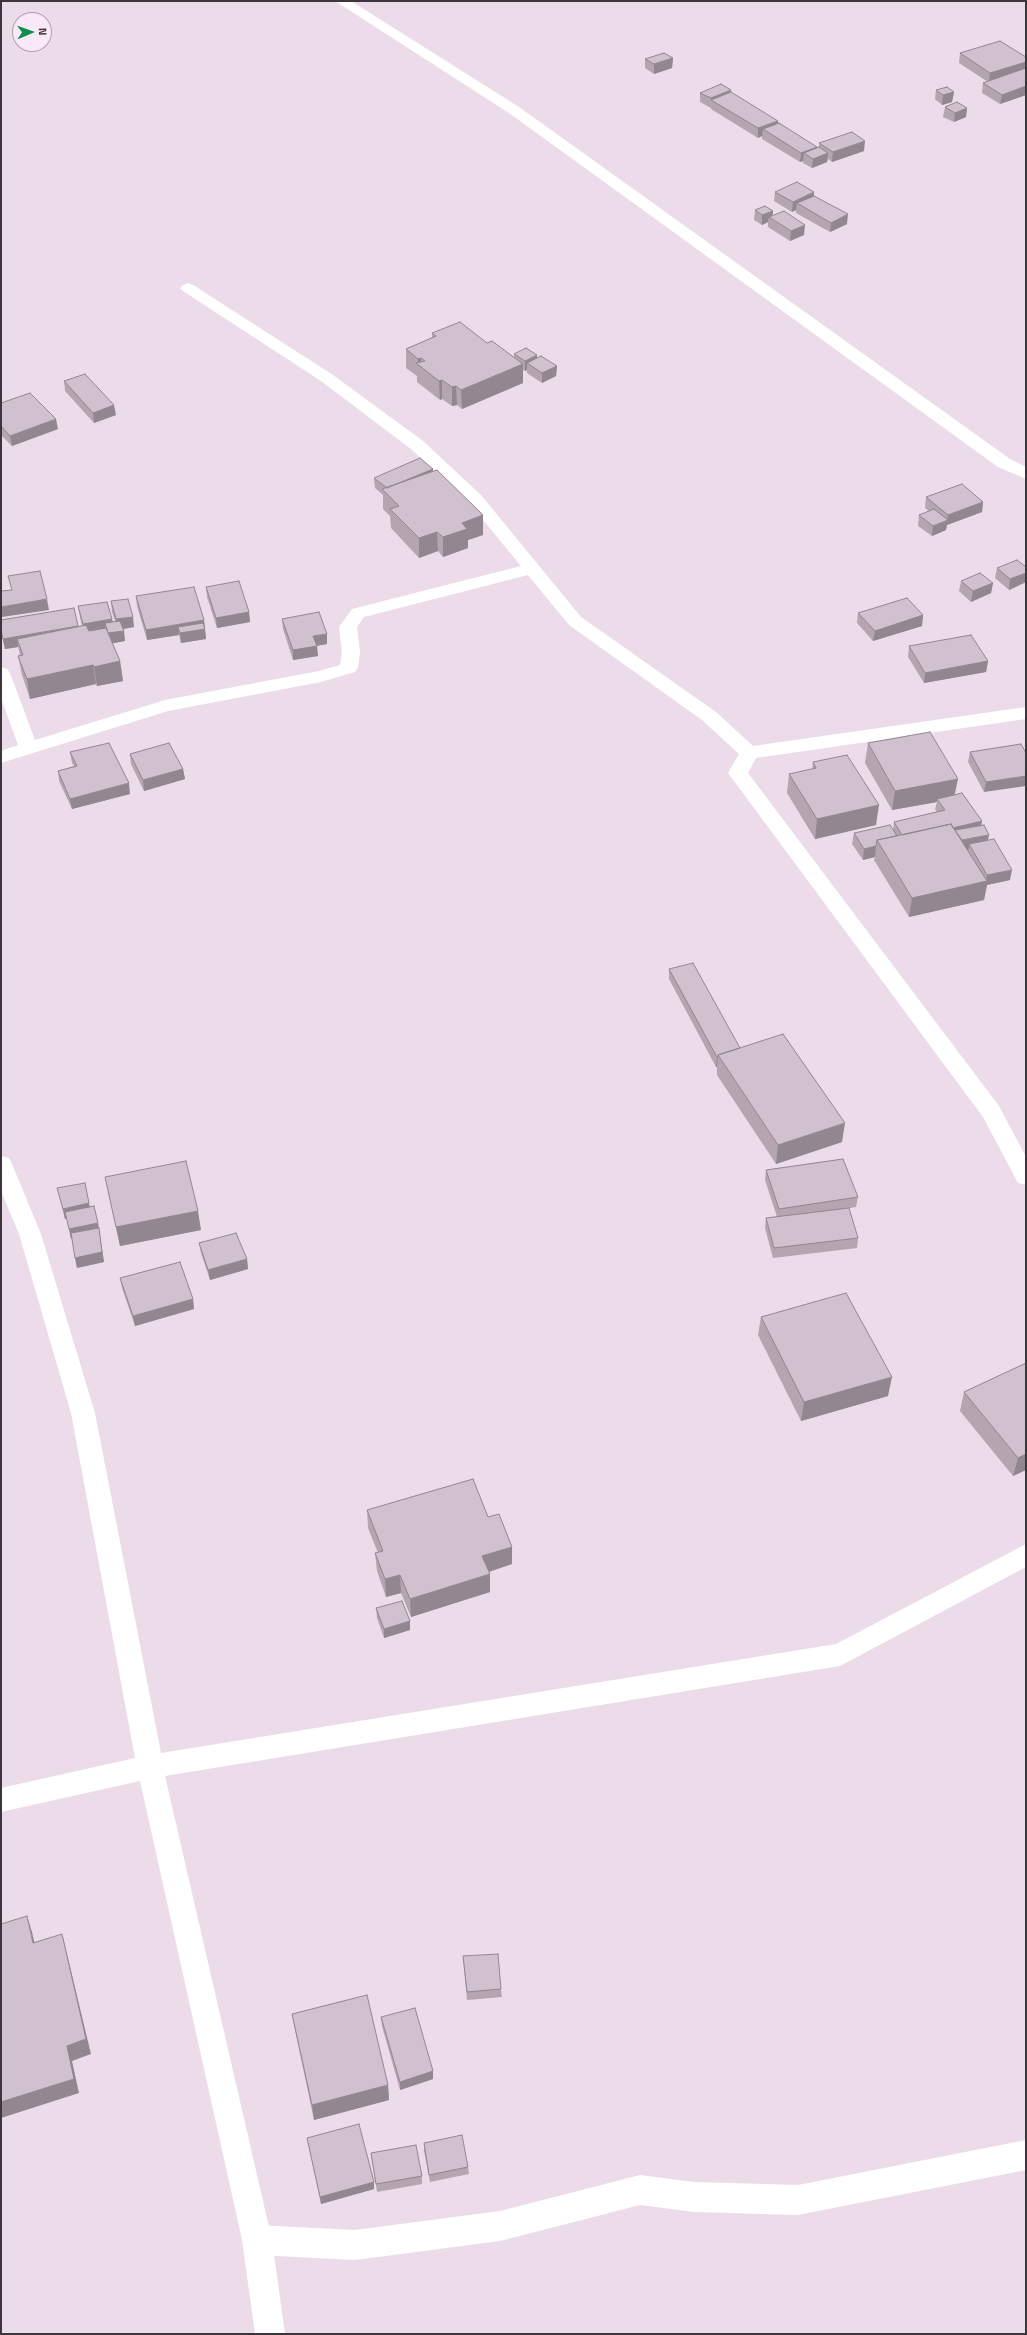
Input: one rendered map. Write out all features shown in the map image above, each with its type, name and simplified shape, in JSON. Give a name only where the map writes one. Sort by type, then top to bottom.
[{"type":"street","points":[[342,1],[514,110],[685,235],[1004,463],[1026,474]]},
{"type":"street","points":[[188,288],[327,378],[417,445],[475,499],[575,621],[709,716],[749,753]]},
{"type":"street","points":[[1,758],[165,706],[321,676],[349,668],[351,652],[348,627],[358,613],[532,569]]},
{"type":"street","points":[[1,673],[29,749]]},
{"type":"street","points":[[749,753],[1026,713]]},
{"type":"street","points":[[749,753],[738,773],[991,1112],[1026,1177]]},
{"type":"street","points":[[1,1164],[30,1234],[83,1413],[150,1767],[257,2240],[270,2334]]},
{"type":"street","points":[[1,1800],[150,1767],[840,1655],[1026,1555]]},
{"type":"street","points":[[257,2240],[355,2244],[485,2228],[500,2226],[640,2190],[694,2197],[798,2200],[1026,2155]]},
{"type":"building","points":[[1000,41],[1026,57],[1026,62],[990,73],[960,53]]},
{"type":"building","points":[[664,53],[673,58],[654,64],[645,59]]},
{"type":"building","points":[[1026,68],[1026,86],[1002,95],[983,83]]},
{"type":"building","points":[[721,84],[731,90],[711,98],[700,93]]},
{"type":"building","points":[[947,87],[954,92],[943,95],[936,90]]},
{"type":"building","points":[[731,92],[778,121],[758,128],[711,100]]},
{"type":"building","points":[[957,102],[967,108],[955,113],[945,107]]},
{"type":"building","points":[[779,123],[817,147],[801,153],[763,129]]},
{"type":"building","points":[[852,132],[865,141],[833,152],[819,143]]},
{"type":"building","points":[[819,147],[828,153],[813,159],[804,153]]},
{"type":"building","points":[[797,182],[814,192],[793,202],[775,192]]},
{"type":"building","points":[[814,196],[848,214],[831,223],[797,203]]},
{"type":"building","points":[[765,206],[773,211],[762,215],[755,210]]},
{"type":"building","points":[[784,211],[805,225],[791,231],[769,217]]},
{"type":"building","points":[[460,322],[487,343],[492,341],[523,364],[461,390],[456,386],[452,387],[442,380],[439,381],[416,363],[425,361],[421,358],[418,359],[406,349],[436,336],[432,333]]},
{"type":"building","points":[[526,348],[537,355],[525,361],[514,354]]},
{"type":"building","points":[[541,356],[557,366],[542,373],[527,363]]},
{"type":"building","points":[[85,374],[114,405],[93,413],[64,381]]},
{"type":"building","points":[[30,393],[56,419],[10,436],[1,426],[1,403]]},
{"type":"building","points":[[420,458],[433,469],[387,488],[374,478]]},
{"type":"building","points":[[437,470],[483,515],[462,523],[467,529],[443,537],[437,532],[419,538],[390,509],[399,506],[382,489]]},
{"type":"building","points":[[962,484],[983,502],[948,515],[926,497]]},
{"type":"building","points":[[934,509],[948,520],[933,526],[919,515]]},
{"type":"building","points":[[1017,560],[1026,567],[1026,573],[1010,579],[997,568]]},
{"type":"building","points":[[40,571],[47,599],[1,607],[1,591],[12,590],[8,576]]},
{"type":"building","points":[[980,573],[993,583],[973,591],[961,581]]},
{"type":"building","points":[[239,581],[249,612],[216,618],[206,587]]},
{"type":"building","points":[[194,587],[204,620],[146,630],[136,596]]},
{"type":"building","points":[[907,598],[923,615],[875,631],[858,613]]},
{"type":"building","points":[[128,599],[133,617],[116,619],[111,601]]},
{"type":"building","points":[[107,602],[112,619],[83,624],[78,606]]},
{"type":"building","points":[[74,608],[78,626],[3,639],[1,620]]},
{"type":"building","points":[[319,612],[327,634],[313,636],[317,646],[293,650],[282,619]]},
{"type":"building","points":[[120,621],[124,631],[108,633],[105,623]]},
{"type":"building","points":[[203,623],[205,629],[180,633],[178,627]]},
{"type":"building","points":[[86,625],[89,631],[106,628],[120,661],[94,667],[93,665],[27,679],[18,656],[23,655],[17,639]]},
{"type":"building","points":[[971,635],[988,661],[925,673],[909,646]]},
{"type":"building","points":[[930,732],[958,779],[895,791],[868,743]]},
{"type":"building","points":[[109,743],[129,783],[70,799],[58,771],[77,766],[70,752]]},
{"type":"building","points":[[169,743],[183,769],[143,780],[130,754]]},
{"type":"building","points":[[1021,744],[1026,753],[1026,776],[986,782],[970,752]]},
{"type":"building","points":[[847,755],[879,805],[817,819],[789,774],[816,768],[813,762]]},
{"type":"building","points":[[962,793],[982,821],[953,828],[951,824],[902,835],[894,822],[945,810],[937,799]]},
{"type":"building","points":[[951,824],[987,881],[912,898],[877,840]]},
{"type":"building","points":[[890,825],[897,836],[877,840],[876,846],[864,849],[854,833]]},
{"type":"building","points":[[984,825],[989,835],[962,840],[955,830]]},
{"type":"building","points":[[994,839],[1012,870],[987,875],[969,844]]},
{"type":"building","points":[[693,963],[740,1048],[718,1055],[718,1057],[669,969]]},
{"type":"building","points":[[783,1034],[845,1123],[778,1145],[718,1055]]},
{"type":"building","points":[[843,1159],[858,1197],[779,1209],[766,1170]]},
{"type":"building","points":[[186,1161],[198,1211],[116,1227],[105,1177]]},
{"type":"building","points":[[85,1183],[89,1203],[63,1209],[57,1188]]},
{"type":"building","points":[[94,1206],[98,1223],[69,1229],[65,1212]]},
{"type":"building","points":[[849,1208],[858,1238],[774,1248],[766,1218]]},
{"type":"building","points":[[99,1228],[102,1252],[75,1258],[71,1233]]},
{"type":"building","points":[[236,1233],[247,1259],[208,1270],[199,1243]]},
{"type":"building","points":[[180,1262],[193,1299],[133,1316],[120,1278]]},
{"type":"building","points":[[846,1293],[892,1377],[804,1402],[761,1317]]},
{"type":"building","points":[[1026,1363],[1026,1454],[1018,1458],[964,1392]]},
{"type":"building","points":[[473,1479],[488,1517],[499,1514],[512,1547],[482,1556],[490,1574],[410,1599],[400,1575],[385,1579],[375,1553],[383,1551],[367,1510]]},
{"type":"building","points":[[402,1601],[410,1621],[384,1629],[376,1608]]},
{"type":"building","points":[[27,1916],[33,1943],[62,1934],[86,2039],[67,2046],[74,2079],[1,2102],[1,1924]]},
{"type":"building","points":[[498,1954],[501,1989],[467,1992],[463,1956]]},
{"type":"building","points":[[367,1995],[388,2085],[312,2105],[292,2014]]},
{"type":"building","points":[[415,2008],[433,2071],[400,2082],[381,2017]]},
{"type":"building","points":[[359,2124],[374,2182],[320,2197],[307,2138]]},
{"type":"building","points":[[462,2135],[468,2167],[429,2175],[424,2143]]},
{"type":"building","points":[[416,2145],[422,2176],[376,2184],[371,2153]]}]
